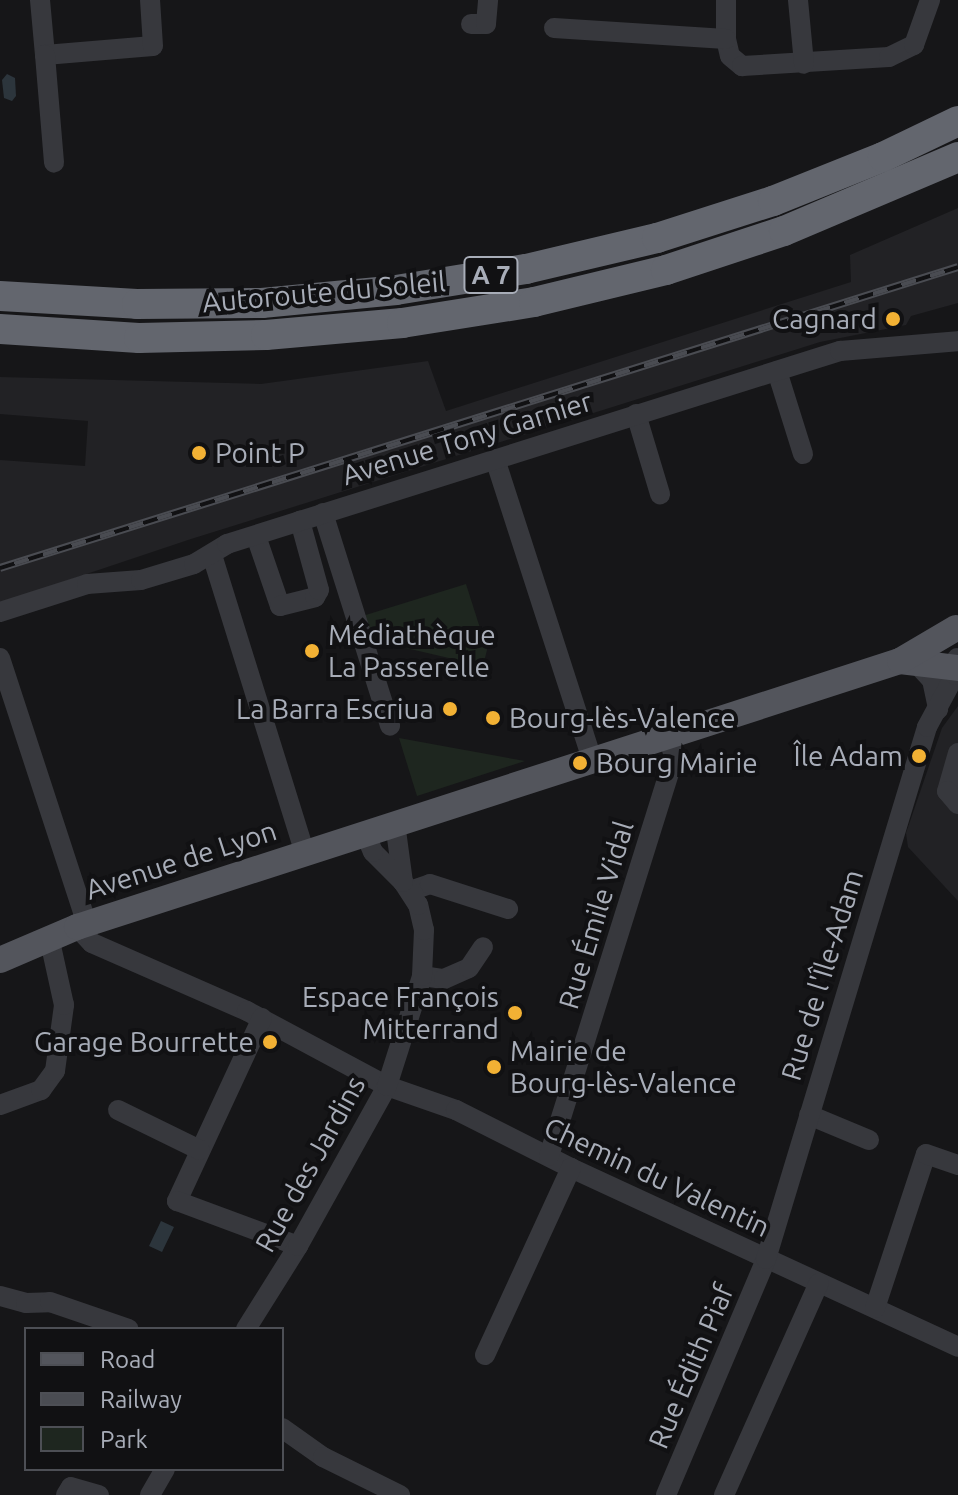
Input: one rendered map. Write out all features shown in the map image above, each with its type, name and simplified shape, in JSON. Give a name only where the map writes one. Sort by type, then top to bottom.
[{"type":"highway","name":"Autoroute du Soleil","points":[[0,296],[137,304],[262,303],[396,290],[526,269],[657,238],[773,201],[883,157],[958,121]]},
{"type":"highway","name":"Autoroute du Soleil","points":[[0,329],[139,338],[266,335],[402,323],[534,302],[666,270],[784,231],[958,157]]},
{"type":"main road","points":[[355,836],[908,662],[957,626]]},
{"type":"main road","points":[[908,662],[958,669],[957,626]]},
{"type":"main road","name":"Avenue de Lyon","points":[[49,937],[355,836]]},
{"type":"main road","points":[[0,945],[22,938],[49,937]]},
{"type":"main road","points":[[0,960],[26,952],[49,937]]},
{"type":"street","points":[[40,0],[54,163]]},
{"type":"street","points":[[45,55],[153,46],[150,0]]},
{"type":"street","points":[[471,24],[486,24],[488,0]]},
{"type":"street","points":[[726,0],[726,39],[730,56],[742,66],[889,57],[914,45],[930,0]]},
{"type":"street","points":[[798,0],[804,64]]},
{"type":"street","points":[[554,28],[726,39]]},
{"type":"street","name":"Avenue Tony Garnier","points":[[0,612],[87,584],[141,580],[212,555],[227,544],[777,371],[860,348],[958,341]]},
{"type":"street","points":[[777,371],[803,454]]},
{"type":"street","points":[[636,414],[660,494]]},
{"type":"street","points":[[495,459],[592,759]]},
{"type":"street","points":[[323,513],[390,726]]},
{"type":"street","points":[[256,536],[280,606],[315,597],[319,590],[300,521]]},
{"type":"street","points":[[212,555],[305,853]]},
{"type":"street","points":[[0,658],[82,926]]},
{"type":"street","points":[[908,662],[932,680],[938,709]]},
{"type":"street","name":"Rue de l'Île-Adam","points":[[766,1259],[927,727],[958,669]]},
{"type":"street","name":"Rue Émile Vidal","points":[[549,1156],[674,757],[668,735]]},
{"type":"street","points":[[958,753],[947,791],[958,804]]},
{"type":"street","name":"Rue des Jardins","points":[[247,1327],[298,1246],[387,1086],[422,976],[424,930],[406,887],[395,823]]},
{"type":"street","name":"Rue des Jardins","points":[[355,836],[406,887]]},
{"type":"street","points":[[406,887],[430,884],[508,909]]},
{"type":"street","name":"Chemin du Valentin","points":[[82,926],[92,943],[262,1018],[387,1086],[456,1110],[571,1168],[958,1347]]},
{"type":"street","points":[[0,1105],[41,1090],[55,1071],[64,1005],[49,937]]},
{"type":"street","points":[[422,976],[444,979],[469,968],[483,947]]},
{"type":"street","points":[[262,1018],[177,1201],[298,1246]]},
{"type":"street","points":[[118,1110],[200,1150]]},
{"type":"street","points":[[809,1115],[869,1140]]},
{"type":"street","points":[[875,1308],[926,1154],[958,1165]]},
{"type":"street","points":[[485,1355],[571,1168]]},
{"type":"street","name":"Rue Édith Piaf","points":[[666,1495],[766,1259]]},
{"type":"street","points":[[724,1495],[819,1283]]},
{"type":"street","points":[[0,1296],[26,1303],[50,1302],[123,1327]]},
{"type":"street","points":[[284,1429],[333,1463],[400,1495]]},
{"type":"street","points":[[150,1495],[164,1471]]},
{"type":"street","points":[[66,1495],[71,1487],[99,1495]]},
{"type":"shaded area","points":[[7,74],[15,78],[16,96],[12,101],[4,98],[2,80]]},
{"type":"shaded area","points":[[958,208],[958,303],[911,316],[906,325],[820,342],[191,539],[0,603],[0,460],[85,466],[88,421],[0,414],[0,377],[261,384],[428,361],[446,411],[851,282],[850,255]]},
{"type":"shaded area","points":[[958,706],[958,901],[908,847],[906,833],[942,728]]},
{"type":"shaded area","points":[[161,1221],[174,1227],[162,1252],[149,1246]]},
{"type":"green space","points":[[466,584],[487,650],[483,666],[363,638],[356,618]]},
{"type":"green space","points":[[399,738],[525,761],[417,796]]},
{"type":"railway","points":[[0,568],[958,267]]},
{"type":"place","name":"Cagnard","points":[[893,319]]},
{"type":"place","name":"Point P","points":[[199,453]]},
{"type":"place","name":"Médiathèque La Passerelle","points":[[312,651]]},
{"type":"place","name":"La Barra Escriua","points":[[450,709]]},
{"type":"place","name":"Bourg-lès-Valence","points":[[493,718]]},
{"type":"place","name":"Île Adam","points":[[919,756]]},
{"type":"place","name":"Bourg Mairie","points":[[580,763]]},
{"type":"place","name":"Espace François Mitterrand","points":[[515,1013]]},
{"type":"place","name":"Garage Bourrette","points":[[270,1042]]},
{"type":"place","name":"Mairie de Bourg-lès-Valence","points":[[494,1067]]}]
